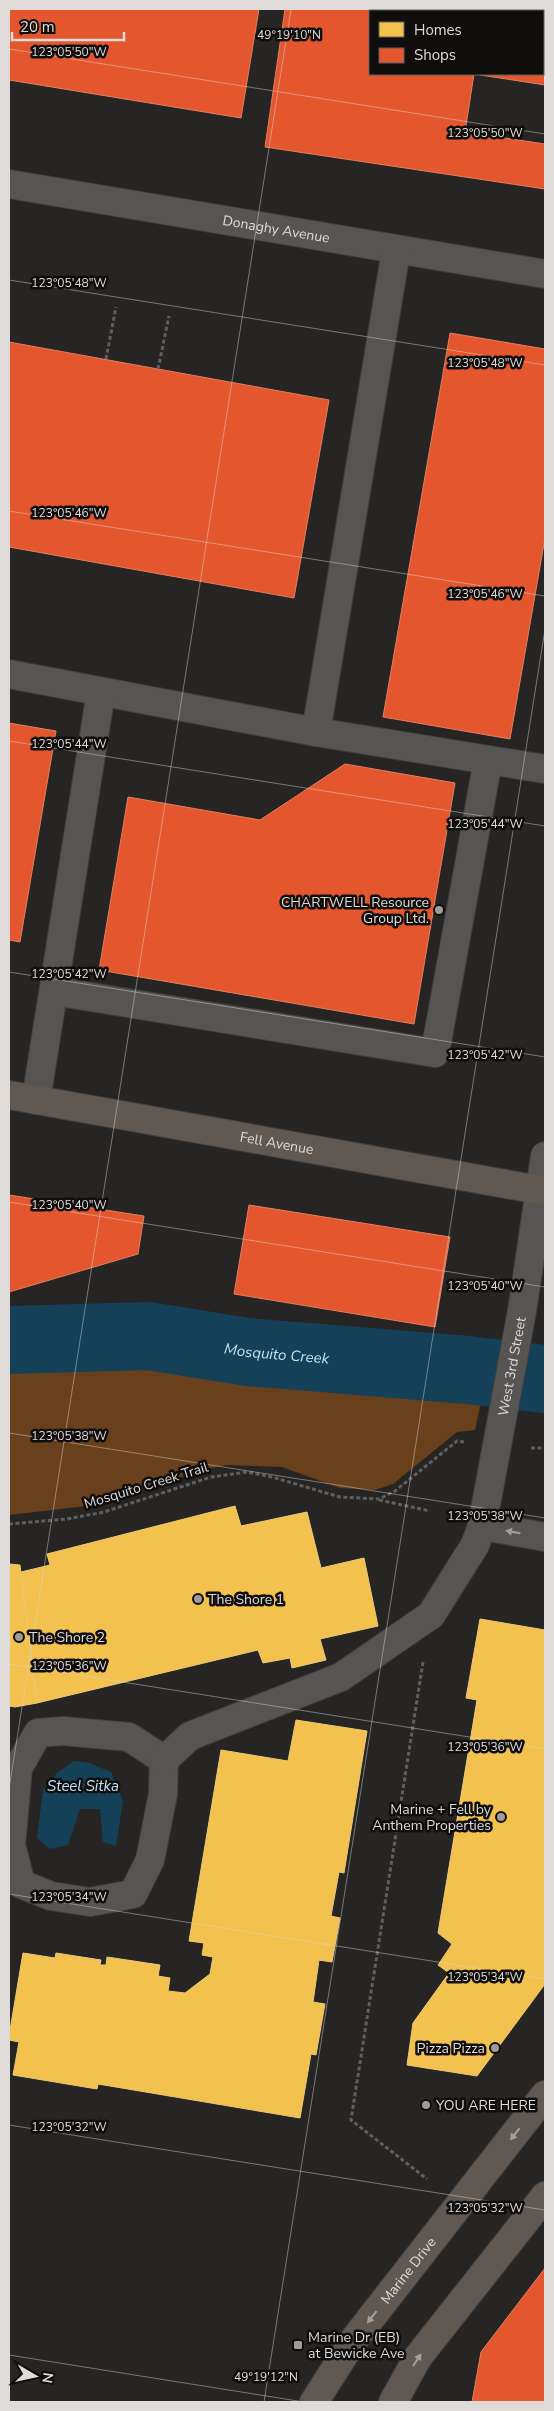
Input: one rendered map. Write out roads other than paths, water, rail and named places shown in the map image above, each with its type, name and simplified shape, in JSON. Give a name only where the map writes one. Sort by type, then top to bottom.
[{"type":"main road","name":"Fell Avenue","points":[[9,1095],[543,1190]]},
{"type":"main road","name":"Marine Drive","points":[[314,2402],[353,2341],[545,2095]]},
{"type":"main road","points":[[393,2402],[418,2357],[545,2196]]},
{"type":"street","name":"Donaghy Avenue","points":[[9,184],[396,251],[545,274]]},
{"type":"street","points":[[316,732],[396,251]]},
{"type":"street","points":[[9,674],[316,732],[545,769]]},
{"type":"street","points":[[36,1100],[101,692]]},
{"type":"street","points":[[54,991],[436,1053],[488,760]]},
{"type":"street","name":"West 3rd Street","points":[[478,1536],[522,1311],[543,1190],[545,1156]]},
{"type":"street","points":[[164,1760],[129,1737],[63,1730],[38,1734],[18,1768],[11,1845],[21,1884],[51,1896],[90,1902],[133,1894],[150,1860],[162,1794],[164,1760],[190,1736],[341,1677],[431,1615],[478,1536],[545,1537]]},
{"type":"water","name":"Steel Sitka","points":[[74,1761],[89,1763],[111,1772],[123,1801],[116,1846],[103,1842],[100,1809],[80,1809],[68,1845],[50,1849],[37,1838],[43,1790],[57,1773]]},
{"type":"waterway","name":"Mosquito Creek","points":[[9,1340],[148,1336],[248,1352],[468,1370],[545,1379]]},
{"type":"place","name":"CHARTWELL Resource Group Ltd.","points":[[439,910]]},
{"type":"place","name":"The Shore 1","points":[[198,1599]]},
{"type":"place","name":"The Shore 2","points":[[19,1637]]},
{"type":"place","name":"Marine + Fell by Anthem Properties","points":[[501,1817]]},
{"type":"place","name":"Pizza Pizza","points":[[495,2048]]},
{"type":"place","name":"YOU ARE HERE","points":[[426,2105]]},
{"type":"place","name":"Marine Dr (EB) at Bewicke Ave","points":[[298,2345]]}]
